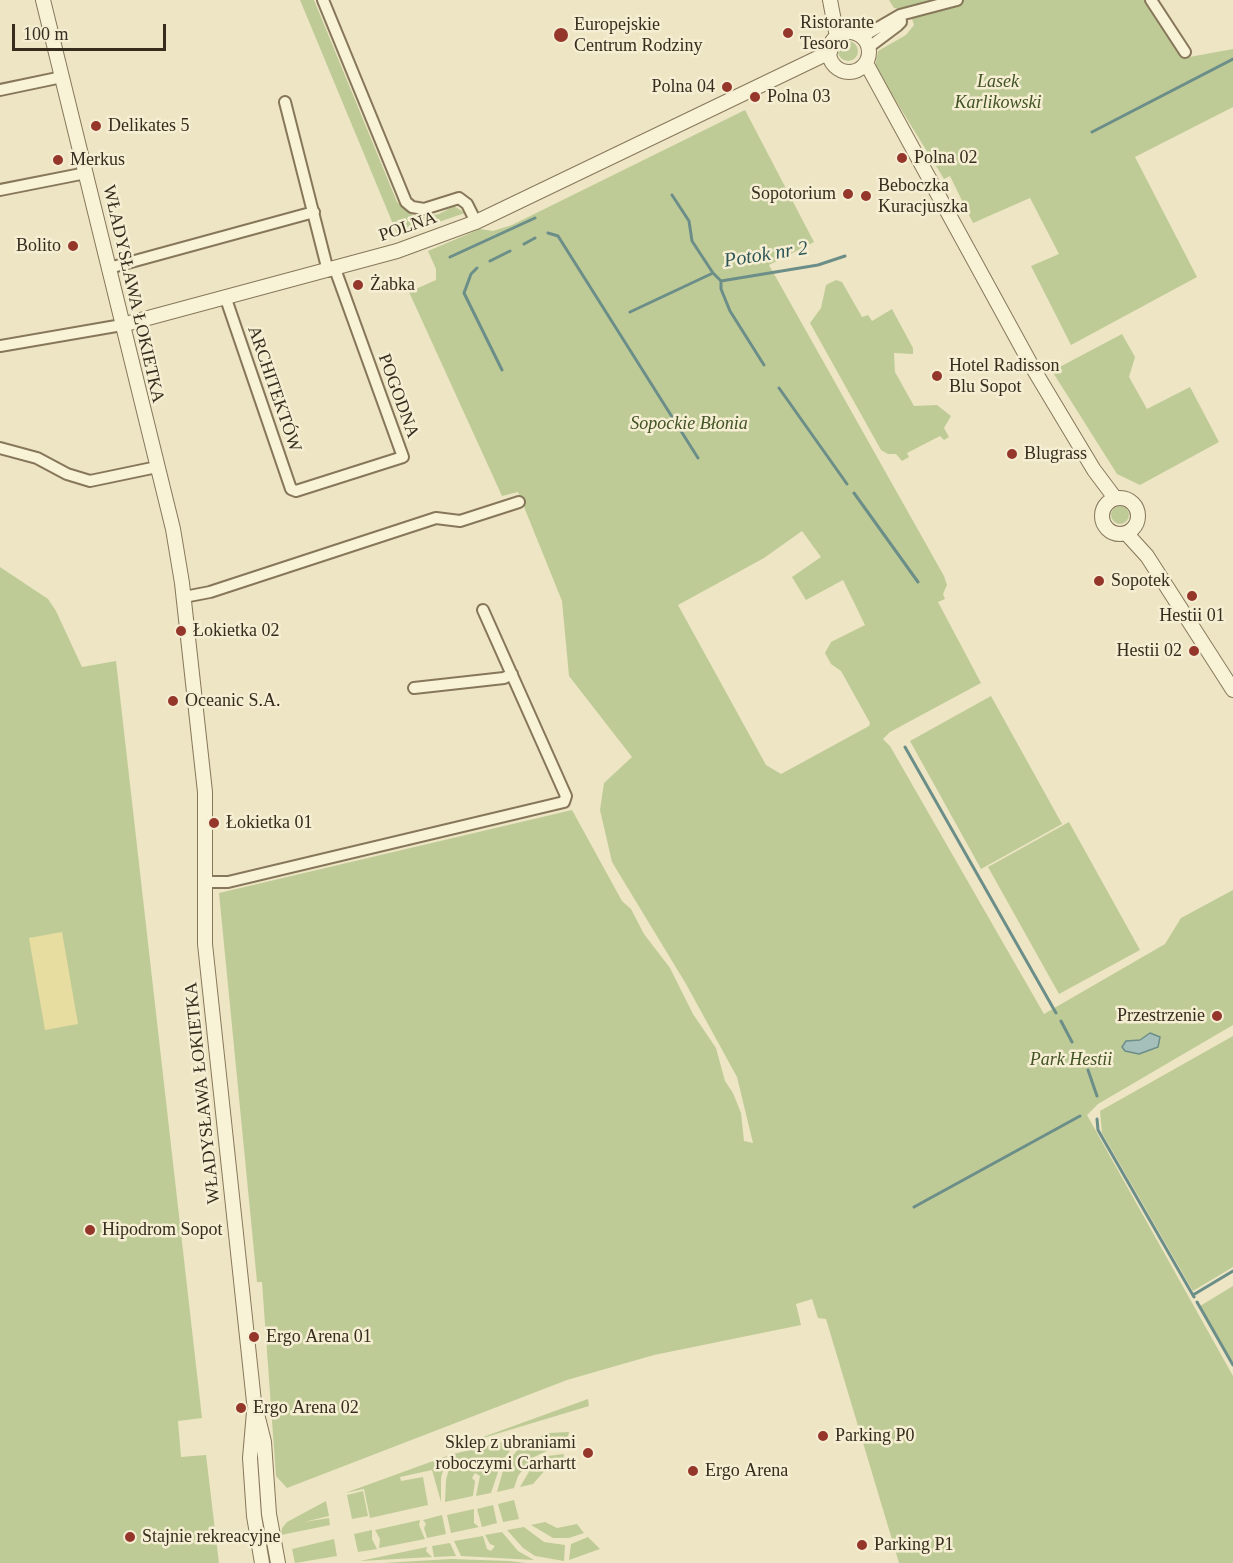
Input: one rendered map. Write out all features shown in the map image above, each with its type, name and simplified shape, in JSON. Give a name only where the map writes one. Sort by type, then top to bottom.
[{"type":"street","name":"WŁADYSŁAWA ŁOKIETKA","points":[[43,0],[176,543],[205,792],[205,944],[255,1407],[264,1442],[269,1514],[278,1563]]},
{"type":"street","points":[[323,0],[406,202],[411,207],[423,209],[459,198],[467,204],[476,222]]},
{"type":"street","points":[[830,0],[842,35],[831,57],[842,70],[860,67]]},
{"type":"street","points":[[842,35],[865,42],[897,26],[901,22],[900,15],[957,0]]},
{"type":"street","points":[[1151,0],[1185,52]]},
{"type":"street","points":[[865,42],[860,67],[878,90],[1034,370],[1111,501]]},
{"type":"street","name":"POLNA","points":[[0,346],[122,325],[397,251],[476,222],[759,84],[831,57]]},
{"type":"street","points":[[0,90],[62,77]]},
{"type":"street","points":[[285,102],[331,270]]},
{"type":"street","points":[[0,190],[86,173]]},
{"type":"street","points":[[109,268],[314,212]]},
{"type":"street","name":"POGODNA","points":[[291,489],[296,491],[403,457],[331,270]]},
{"type":"street","name":"ARCHITEKTÓW","points":[[225,299],[291,489]]},
{"type":"street","points":[[0,448],[37,458],[74,477],[90,481],[157,467]]},
{"type":"street","points":[[1111,501],[1129,500],[1137,507],[1139,516],[1130,530]]},
{"type":"street","points":[[1111,501],[1103,513],[1105,526],[1111,531],[1130,530]]},
{"type":"street","points":[[184,597],[210,592],[436,518],[460,521],[519,502]]},
{"type":"street","points":[[1130,530],[1233,690]]},
{"type":"street","points":[[205,882],[228,882],[564,802],[566,795],[483,610]]},
{"type":"street","points":[[414,688],[504,678],[512,674]]},
{"type":"street","name":"WŁADYSŁAWA ŁOKIETKA","points":[[255,1407],[250,1458],[254,1516],[262,1563]]},
{"type":"green space","points":[[300,0],[314,0],[397,202],[414,216],[439,214],[454,206],[465,213],[398,236]]},
{"type":"green space","name":"Lasek Karlikowski","points":[[889,0],[1145,0],[1184,58],[1233,49],[1233,107],[1135,157],[1197,277],[1071,345],[1031,266],[1059,254],[1030,198],[973,223],[950,176],[944,179],[875,67],[878,51],[906,35],[914,25],[911,16],[905,10],[894,8]]},
{"type":"green space","points":[[844,41],[852,41],[858,47],[858,55],[852,61],[844,61],[838,55],[838,47]]},
{"type":"green space","points":[[745,110],[814,242],[769,265],[944,576],[947,585],[943,594],[945,599],[938,602],[981,683],[890,732],[883,739],[890,746],[1044,1014],[1165,944],[1181,918],[1233,890],[1233,1025],[1098,1104],[1087,1115],[1233,1376],[1233,1563],[899,1563],[826,1319],[818,1318],[812,1299],[796,1304],[801,1325],[654,1355],[567,1380],[287,1488],[276,1476],[262,1282],[257,1282],[219,893],[572,810],[622,901],[631,909],[644,934],[670,968],[693,1014],[716,1048],[725,1081],[741,1113],[744,1141],[753,1143],[737,1077],[686,984],[612,862],[600,810],[604,783],[632,757],[569,676],[562,601],[518,492],[502,496],[409,292],[436,280],[436,269],[428,251],[480,229],[493,231],[512,225]],"holes":[[[802,531],[821,557],[792,577],[806,600],[843,580],[865,625],[831,642],[825,653],[831,664],[841,671],[870,723],[869,726],[781,774],[766,765],[678,605],[764,558]]]},
{"type":"green space","points":[[836,280],[842,282],[862,317],[868,315],[872,321],[892,309],[913,348],[913,354],[894,353],[895,372],[914,406],[937,405],[951,416],[944,428],[949,437],[944,440],[940,436],[907,453],[909,457],[902,461],[896,454],[888,454],[881,450],[810,323],[821,308],[826,285]]},
{"type":"green space","points":[[1122,334],[1135,357],[1129,377],[1147,409],[1190,387],[1219,442],[1140,485],[1117,474],[1052,371]]},
{"type":"green space","points":[[1116,506],[1124,506],[1129,511],[1127,522],[1116,524],[1111,519],[1111,511]]},
{"type":"green space","name":"Hipodrom Sopot","points":[[0,567],[48,599],[82,667],[116,661],[202,1418],[178,1421],[181,1457],[206,1455],[219,1563],[0,1563]]},
{"type":"green space","points":[[991,696],[1062,824],[981,869],[910,741]]},
{"type":"green space","points":[[1069,822],[1140,950],[1059,994],[988,867]]},
{"type":"green space","points":[[1233,1036],[1233,1267],[1193,1291],[1102,1133],[1100,1111]]},
{"type":"green space","points":[[1233,1286],[1233,1362],[1200,1306]]},
{"type":"green space","points":[[588,1399],[589,1406],[483,1438],[483,1437]]},
{"type":"green space","points":[[569,1432],[565,1448],[553,1448],[532,1458],[518,1476],[514,1488],[497,1492],[504,1467],[519,1448],[549,1433]]},
{"type":"green space","points":[[525,1437],[515,1444],[501,1463],[491,1493],[476,1496],[480,1476],[475,1473],[472,1478],[475,1481],[473,1496],[445,1502],[446,1480],[453,1454]]},
{"type":"green space","points":[[564,1454],[562,1465],[547,1468],[533,1484],[520,1487],[533,1465],[548,1456]]},
{"type":"green space","points":[[447,1456],[441,1478],[441,1502],[432,1470],[400,1477],[401,1481],[423,1477],[428,1505],[370,1518],[364,1489],[345,1493]]},
{"type":"green space","points":[[363,1491],[368,1516],[352,1519],[347,1495]]},
{"type":"green space","points":[[514,1500],[519,1519],[503,1522],[498,1504]]},
{"type":"green space","points":[[326,1501],[329,1516],[304,1522],[329,1518],[330,1525],[281,1535],[282,1528],[287,1522]]},
{"type":"green space","points":[[493,1505],[497,1523],[482,1527],[477,1509]]},
{"type":"green space","points":[[474,1509],[474,1523],[479,1527],[451,1533],[447,1515]]},
{"type":"green space","points":[[442,1515],[446,1534],[427,1538],[424,1528],[426,1524],[423,1520]]},
{"type":"green space","points":[[420,1520],[419,1525],[425,1539],[379,1548],[380,1539],[375,1530]]},
{"type":"green space","points":[[545,1522],[557,1528],[577,1524],[584,1533],[569,1538],[553,1538],[531,1525]]},
{"type":"green space","points":[[524,1527],[544,1542],[565,1545],[564,1561],[535,1556],[523,1548],[507,1530]]},
{"type":"green space","points":[[372,1530],[372,1539],[377,1549],[358,1552],[354,1534]]},
{"type":"green space","points":[[502,1532],[518,1551],[534,1560],[461,1556],[454,1541],[483,1536],[487,1549],[491,1551],[495,1546],[490,1544],[485,1535]]},
{"type":"green space","points":[[588,1537],[600,1549],[569,1560],[571,1544]]},
{"type":"green space","points":[[334,1539],[337,1556],[295,1563],[292,1549]]},
{"type":"green space","points":[[450,1543],[456,1556],[434,1557],[432,1546]]},
{"type":"green space","points":[[427,1547],[426,1551],[432,1557],[360,1561]]},
{"type":"green space","points":[[451,1559],[509,1561],[526,1563],[383,1563]]},
{"type":"sand","points":[[62,932],[78,1024],[45,1030],[29,938]]},
{"type":"water","points":[[1150,1033],[1160,1037],[1158,1047],[1139,1054],[1125,1051],[1122,1047],[1126,1041],[1140,1040]]},
{"type":"waterway","name":"Potok nr 2","points":[[1092,132],[1233,59]]},
{"type":"waterway","points":[[672,195],[689,221],[692,241],[713,273]]},
{"type":"waterway","points":[[450,257],[535,218]]},
{"type":"waterway","points":[[548,233],[558,236],[698,458]]},
{"type":"waterway","points":[[524,244],[535,238]]},
{"type":"waterway","points":[[490,261],[510,251]]},
{"type":"waterway","name":"Potok nr 2","points":[[630,312],[713,273],[721,281],[818,265],[845,256]]},
{"type":"waterway","points":[[477,268],[471,274],[464,293],[502,370]]},
{"type":"waterway","points":[[721,281],[721,289],[730,311],[764,365]]},
{"type":"waterway","points":[[779,388],[847,484]]},
{"type":"waterway","points":[[854,493],[918,582]]},
{"type":"waterway","points":[[905,747],[1056,1013]]},
{"type":"waterway","points":[[1061,1021],[1072,1042]]},
{"type":"waterway","points":[[1088,1070],[1097,1096]]},
{"type":"waterway","points":[[914,1207],[1080,1116]]},
{"type":"waterway","points":[[1097,1119],[1098,1130],[1194,1297]]},
{"type":"waterway","points":[[1193,1295],[1233,1271]]},
{"type":"waterway","points":[[1197,1302],[1233,1365]]},
{"type":"place","name":"Ristorante Tesoro","points":[[788,33]]},
{"type":"place","name":"Europejskie Centrum Rodziny","points":[[561,35]]},
{"type":"place","name":"Polna 04","points":[[727,87]]},
{"type":"place","name":"Polna 03","points":[[755,97]]},
{"type":"place","name":"Delikates 5","points":[[96,126]]},
{"type":"place","name":"Polna 02","points":[[902,158]]},
{"type":"place","name":"Merkus","points":[[58,160]]},
{"type":"place","name":"Sopotorium","points":[[848,194]]},
{"type":"place","name":"Beboczka Kuracjuszka","points":[[866,196]]},
{"type":"place","name":"Bolito","points":[[73,246]]},
{"type":"place","name":"Żabka","points":[[358,285]]},
{"type":"place","name":"Hotel Radisson Blu Sopot","points":[[937,376]]},
{"type":"place","name":"Blugrass","points":[[1012,454]]},
{"type":"place","name":"Sopotek","points":[[1099,581]]},
{"type":"place","name":"Hestii 01","points":[[1192,596]]},
{"type":"place","name":"Łokietka 02","points":[[181,631]]},
{"type":"place","name":"Hestii 02","points":[[1194,651]]},
{"type":"place","name":"Oceanic S.A.","points":[[173,701]]},
{"type":"place","name":"Łokietka 01","points":[[214,823]]},
{"type":"place","name":"Przestrzenie","points":[[1217,1016]]},
{"type":"place","name":"Hipodrom Sopot","points":[[90,1230]]},
{"type":"place","name":"Ergo Arena 01","points":[[254,1337]]},
{"type":"place","name":"Ergo Arena 02","points":[[241,1408]]},
{"type":"place","name":"Parking P0","points":[[823,1436]]},
{"type":"place","name":"Sklep z ubraniami roboczymi Carhartt","points":[[588,1453]]},
{"type":"place","name":"Ergo Arena","points":[[693,1471]]},
{"type":"place","name":"Stajnie rekreacyjne","points":[[130,1537]]},
{"type":"place","name":"Parking P1","points":[[862,1545]]},
{"type":"park label","name":"Sopockie Błonia","points":[[689,424]]},
{"type":"park label","name":"Park Hestii","points":[[1071,1060]]}]
